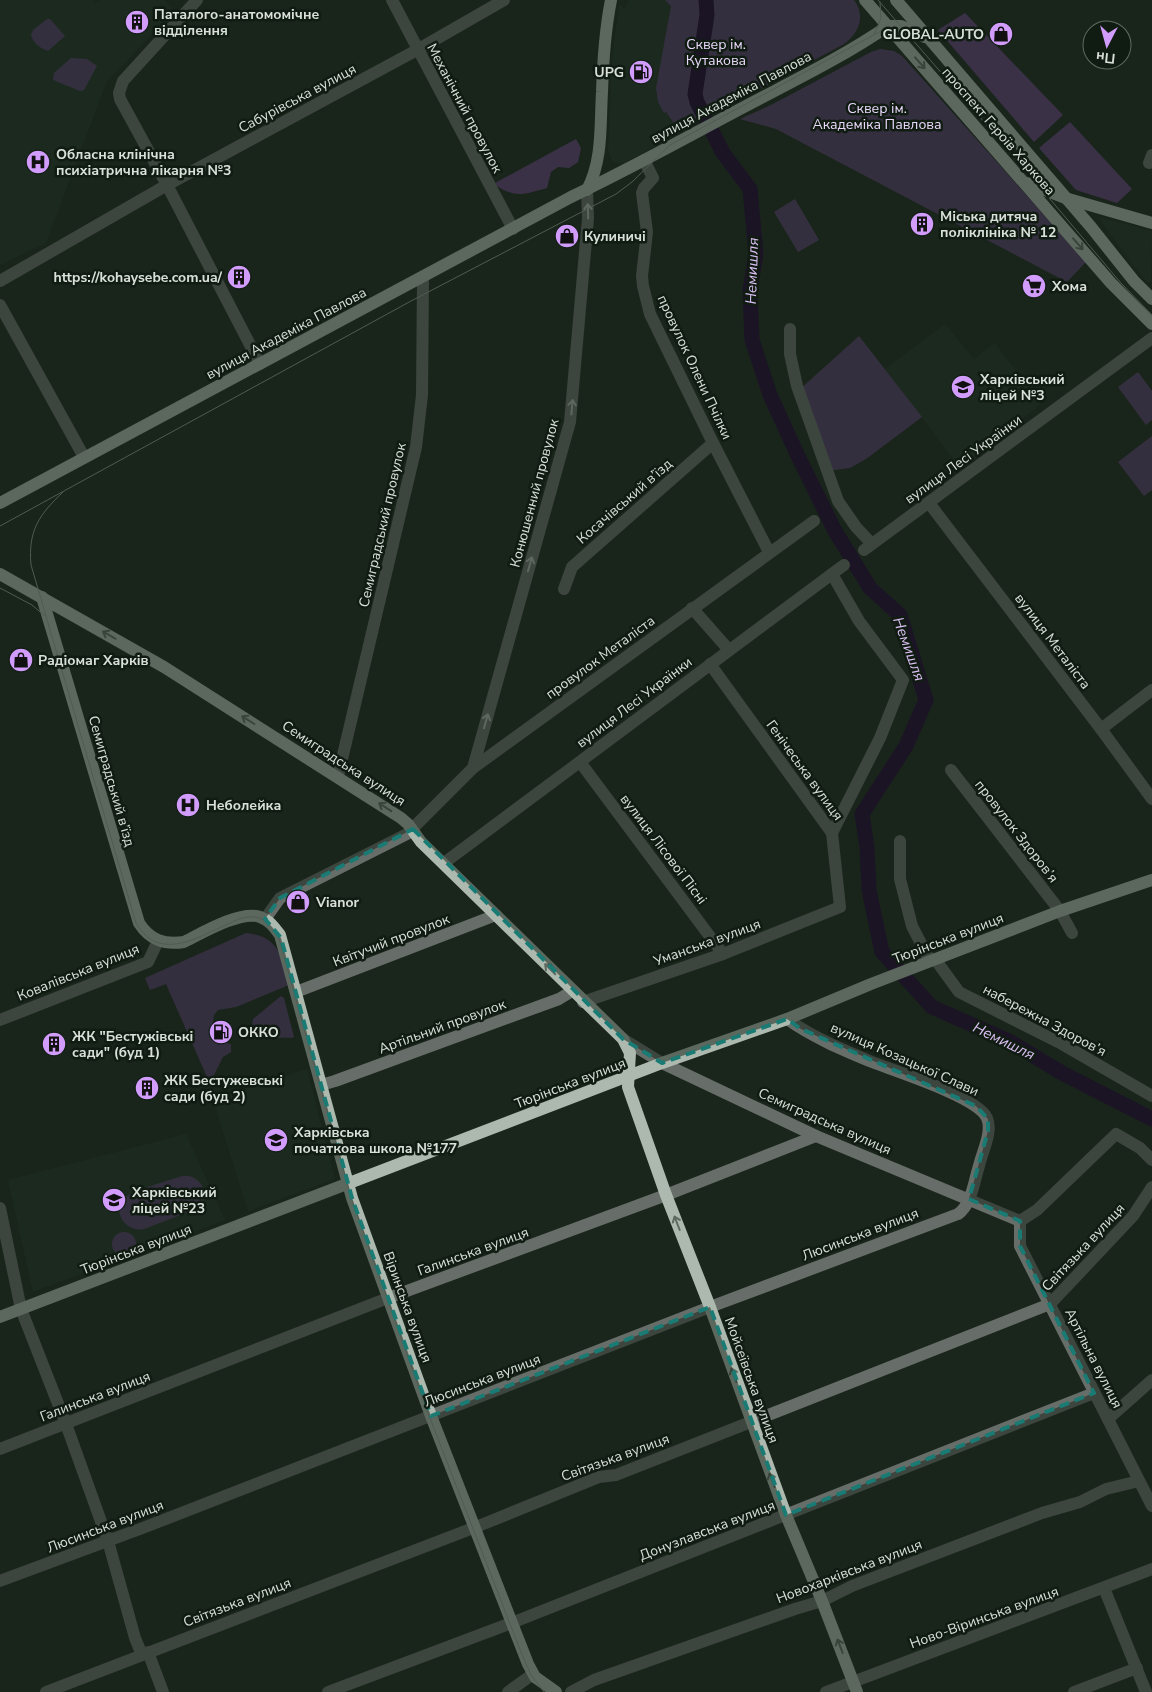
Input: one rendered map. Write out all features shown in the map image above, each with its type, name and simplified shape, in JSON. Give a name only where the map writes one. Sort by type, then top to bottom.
[{"type":"main road","points":[[587,190],[594,173],[600,145],[605,43],[611,0]]},
{"type":"main road","name":"проспект Героїв Харкова","points":[[865,0],[1123,296],[1152,324]]},
{"type":"main road","name":"проспект Героїв Харкова","points":[[896,0],[1065,198],[1151,295]]},
{"type":"main road","points":[[888,26],[907,28],[934,43]]},
{"type":"main road","name":"вулиця Академіка Павлова","points":[[0,503],[322,330],[726,117],[862,43],[888,26]]},
{"type":"main road","points":[[1023,181],[1065,198],[1152,223]]},
{"type":"main road","points":[[1123,296],[1145,299],[1151,295]]},
{"type":"main road","name":"Семиградська вулиця","points":[[1,573],[164,667],[338,776],[401,818],[413,829],[422,842],[623,1039],[630,1053],[630,1076]]},
{"type":"main road","name":"Семиградський в’їзд","points":[[42,596],[138,923],[146,933],[158,941]]},
{"type":"main road","name":"Тюрінська вулиця","points":[[0,1317],[662,1063],[787,1019],[929,961],[1060,911],[1152,880]]},
{"type":"main road","points":[[158,941],[170,943],[184,942],[242,916],[254,915],[264,919]]},
{"type":"main road","name":"Віринська вулиця","points":[[264,919],[280,935],[348,1183],[431,1416],[533,1674],[556,1692]]},
{"type":"main road","name":"Мойсеївська вулиця","points":[[630,1076],[628,1087],[666,1195],[710,1307],[750,1421],[786,1515],[855,1687]]},
{"type":"street","points":[[197,0],[124,81],[119,93],[120,99],[168,184],[260,364]]},
{"type":"street","name":"Механічний провулок","points":[[392,0],[512,229]]},
{"type":"street","name":"Сабурівська вулиця","points":[[0,281],[168,184],[417,50],[504,0]]},
{"type":"street","name":"провулок Олени Пчілки","points":[[644,160],[653,178],[642,193],[647,232],[642,276],[650,314],[769,552]]},
{"type":"street","name":"Конюшенний провулок","points":[[473,768],[570,422],[588,218],[587,190]]},
{"type":"street","name":"Семиградський провулок","points":[[338,776],[416,447],[422,395],[423,277]]},
{"type":"street","points":[[0,306],[84,457]]},
{"type":"street","name":"вулиця Лесі Українки","points":[[790,329],[790,354],[797,386],[838,501],[868,547],[1152,338]]},
{"type":"street","name":"Косачівський в’їзд","points":[[564,588],[572,567],[713,443]]},
{"type":"street","name":"вулиця Металіста","points":[[929,503],[1101,729],[1152,800]]},
{"type":"street","name":"провулок Металіста","points":[[413,829],[473,768],[814,521]]},
{"type":"street","name":"вулиця Лесі Українки","points":[[444,863],[844,565]]},
{"type":"street","points":[[832,574],[859,621],[903,680],[880,738],[832,833]]},
{"type":"street","points":[[692,608],[729,650]]},
{"type":"street","name":"Генічеська вулиця","points":[[710,664],[832,833],[840,907]]},
{"type":"street","points":[[1101,729],[1152,690]]},
{"type":"street","name":"вулиця Лісової Пісні","points":[[580,762],[724,954]]},
{"type":"street","name":"провулок Здоров’я","points":[[951,770],[1060,911],[1072,933]]},
{"type":"street","points":[[264,919],[280,898],[403,837],[413,829]]},
{"type":"street","name":"набережна Здоров’я","points":[[900,841],[900,879],[912,926],[929,961],[959,992],[1062,1044],[1152,1096]]},
{"type":"street","name":"Уманська вулиця","points":[[584,1002],[724,954],[840,907]]},
{"type":"street","name":"Квітучий провулок","points":[[296,992],[496,915]]},
{"type":"street","name":"Ковалівська вулиця","points":[[0,1020],[148,962],[158,941]]},
{"type":"street","name":"Артільний провулок","points":[[321,1085],[559,999],[572,990]]},
{"type":"street","name":"вулиця Козацької Слави","points":[[787,1019],[801,1030],[959,1097],[981,1109],[988,1119],[988,1131],[969,1199]]},
{"type":"street","name":"Семиградська вулиця","points":[[623,1039],[662,1063],[816,1136],[1020,1221]]},
{"type":"street","points":[[1020,1221],[1037,1210],[1116,1134],[1140,1148],[1152,1160]]},
{"type":"street","name":"Галинська вулиця","points":[[0,1449],[388,1298],[666,1195],[816,1136]]},
{"type":"street","name":"Світязька вулиця","points":[[46,1692],[599,1478],[616,1475],[1050,1304],[1133,1216],[1152,1188]]},
{"type":"street","name":"Люсинська вулиця","points":[[0,1581],[108,1541],[710,1307],[958,1214],[963,1210],[969,1199]]},
{"type":"street","points":[[0,1208],[21,1309],[66,1424],[108,1541],[135,1638],[145,1654],[163,1692]]},
{"type":"street","name":"Артільна вулиця","points":[[1020,1221],[1020,1246],[1152,1506]]},
{"type":"street","points":[[1108,1419],[1152,1380]]},
{"type":"street","name":"Донузлавська вулиця","points":[[328,1692],[512,1623],[1094,1393]]},
{"type":"street","name":"Новохарківська вулиця","points":[[571,1692],[594,1680],[822,1601],[852,1586],[1033,1516],[1080,1502],[1106,1489],[1139,1481]]},
{"type":"street","name":"Ново-Віринська вулиця","points":[[826,1692],[855,1687],[1152,1569]]},
{"type":"street","points":[[1104,1588],[1146,1692]]},
{"type":"street","points":[[1074,1692],[1137,1668]]},
{"type":"street","points":[[508,1692],[533,1674]]},
{"type":"highlighted area","points":[[413,829],[623,1039],[662,1063],[787,1019],[801,1029],[976,1106],[988,1119],[988,1131],[969,1199],[1020,1221],[1020,1246],[1094,1393],[786,1515],[710,1307],[431,1416],[352,1198],[281,938],[265,919],[280,898]]},
{"type":"shaded area","name":"Обласна клінічна психіатрична лікарня №3","points":[[0,0],[92,0],[95,4],[101,0],[165,0],[175,11],[107,81],[46,243],[0,265]]},
{"type":"shaded area","points":[[628,0],[665,0],[671,6],[656,88],[658,102],[664,113],[666,112],[680,132],[625,163],[618,164],[612,160],[608,150],[612,60],[619,5],[624,8],[627,6]]},
{"type":"shaded area","points":[[965,13],[1063,115],[1034,142],[938,30]]},
{"type":"shaded area","points":[[1070,122],[1132,189],[1117,203],[1076,190],[1039,148]]},
{"type":"shaded area","points":[[576,139],[581,148],[578,162],[569,168],[558,167],[551,172],[547,188],[515,194],[495,185],[495,183]]},
{"type":"shaded area","points":[[1098,217],[1152,231],[1151,282],[1147,282],[1132,264]]},
{"type":"shaded area","name":"Харківський ліцей №3","points":[[945,324],[974,359],[995,343],[1041,404],[959,467],[885,369]]},
{"type":"shaded area","name":"Харківська початкова школа №177","points":[[307,1069],[335,1179],[248,1211],[213,1100]]},
{"type":"shaded area","name":"Харківський ліцей №23","points":[[186,1134],[225,1220],[33,1292],[8,1180]]},
{"type":"green space","name":"Сквер ім. Кутакова","points":[[665,0],[854,0],[860,12],[860,18],[854,35],[844,44],[724,108],[688,125],[689,127],[680,132],[666,112],[664,113],[658,102],[656,88],[671,6]]},
{"type":"green space","points":[[47,19],[50,19],[65,36],[48,51],[38,45],[31,35],[33,30]]},
{"type":"green space","name":"Сквер ім. Академіка Павлова","points":[[880,49],[894,51],[902,56],[1086,262],[1067,282],[776,129],[740,119]]},
{"type":"green space","points":[[71,58],[87,59],[97,66],[84,90],[80,91],[53,80],[54,73]]},
{"type":"green space","points":[[795,199],[819,240],[798,252],[774,212]]},
{"type":"green space","points":[[859,336],[922,417],[866,459],[850,468],[827,471],[799,390]]},
{"type":"green space","points":[[1138,372],[1152,391],[1152,420],[1146,425],[1118,387]]},
{"type":"green space","points":[[1152,436],[1152,490],[1144,496],[1118,462]]},
{"type":"green space","points":[[246,933],[258,935],[273,944],[281,957],[289,985],[236,1007],[218,1010],[214,1015],[212,1027],[218,1042],[231,1044],[231,1052],[223,1057],[212,1079],[207,1077],[166,984],[150,990],[145,978]]},
{"type":"green space","points":[[281,996],[284,998],[294,1037],[269,1038],[254,1032],[251,1028],[253,1019]]},
{"type":"green space","points":[[182,1176],[194,1178],[202,1186],[204,1197],[199,1208],[144,1229],[131,1228],[122,1220],[120,1208],[121,1203],[126,1197],[144,1188]]},
{"type":"green space","points":[[124,1232],[133,1235],[136,1244],[133,1253],[124,1256],[115,1253],[112,1244],[115,1235]]},
{"type":"waterway","name":"Немишля","points":[[706,0],[707,15],[695,94],[697,102],[723,153],[750,189],[756,254],[750,290],[752,340],[770,395],[835,531],[870,588],[900,615],[926,700],[906,746],[862,814],[867,847],[869,890],[882,952],[932,1007],[1009,1041],[1062,1073],[1152,1119]]},
{"type":"tram line","points":[[878,0],[1120,282],[1152,315]]},
{"type":"tram line","points":[[874,35],[881,18],[880,2]]},
{"type":"tram line","points":[[0,526],[411,301],[616,194],[632,182],[670,145],[881,31],[891,28],[901,30],[917,40]]},
{"type":"tram line","points":[[63,492],[47,508],[33,533],[31,565],[136,923],[145,935],[156,942],[167,944],[192,940],[247,917],[254,917],[265,921],[278,935],[351,1197],[428,1413],[521,1652],[531,1675],[544,1692]]},
{"type":"tram line","points":[[0,588],[32,605],[45,616]]},
{"type":"place","name":"Паталого-анатомомічне відділення","points":[[137,22]]},
{"type":"place","name":"GLOBAL-AUTO","points":[[1001,34]]},
{"type":"place","name":"UPG","points":[[641,72]]},
{"type":"place","name":"Обласна клінічна психіатрична лікарня №3","points":[[38,162]]},
{"type":"place","name":"Міська дитяча поліклініка № 12","points":[[922,224]]},
{"type":"place","name":"Кулиничі","points":[[567,236]]},
{"type":"place","name":"https://kohaysebe.com.ua/","points":[[239,277]]},
{"type":"place","name":"Хома","points":[[1034,286]]},
{"type":"place","name":"Харківський ліцей №3","points":[[963,387]]},
{"type":"place","name":"Радіомаг Харків","points":[[21,660]]},
{"type":"place","name":"Неболейка","points":[[188,805]]},
{"type":"place","name":"Vianor","points":[[298,902]]},
{"type":"place","name":"ОККО","points":[[221,1032]]},
{"type":"place","name":"ЖК \"Бестужівські сади\" (буд 1)","points":[[54,1044]]},
{"type":"place","name":"ЖК Бестужевські сади (буд 2)","points":[[147,1088]]},
{"type":"place","name":"Харківська початкова школа №177","points":[[276,1140]]},
{"type":"place","name":"Харківський ліцей №23","points":[[114,1200]]}]
